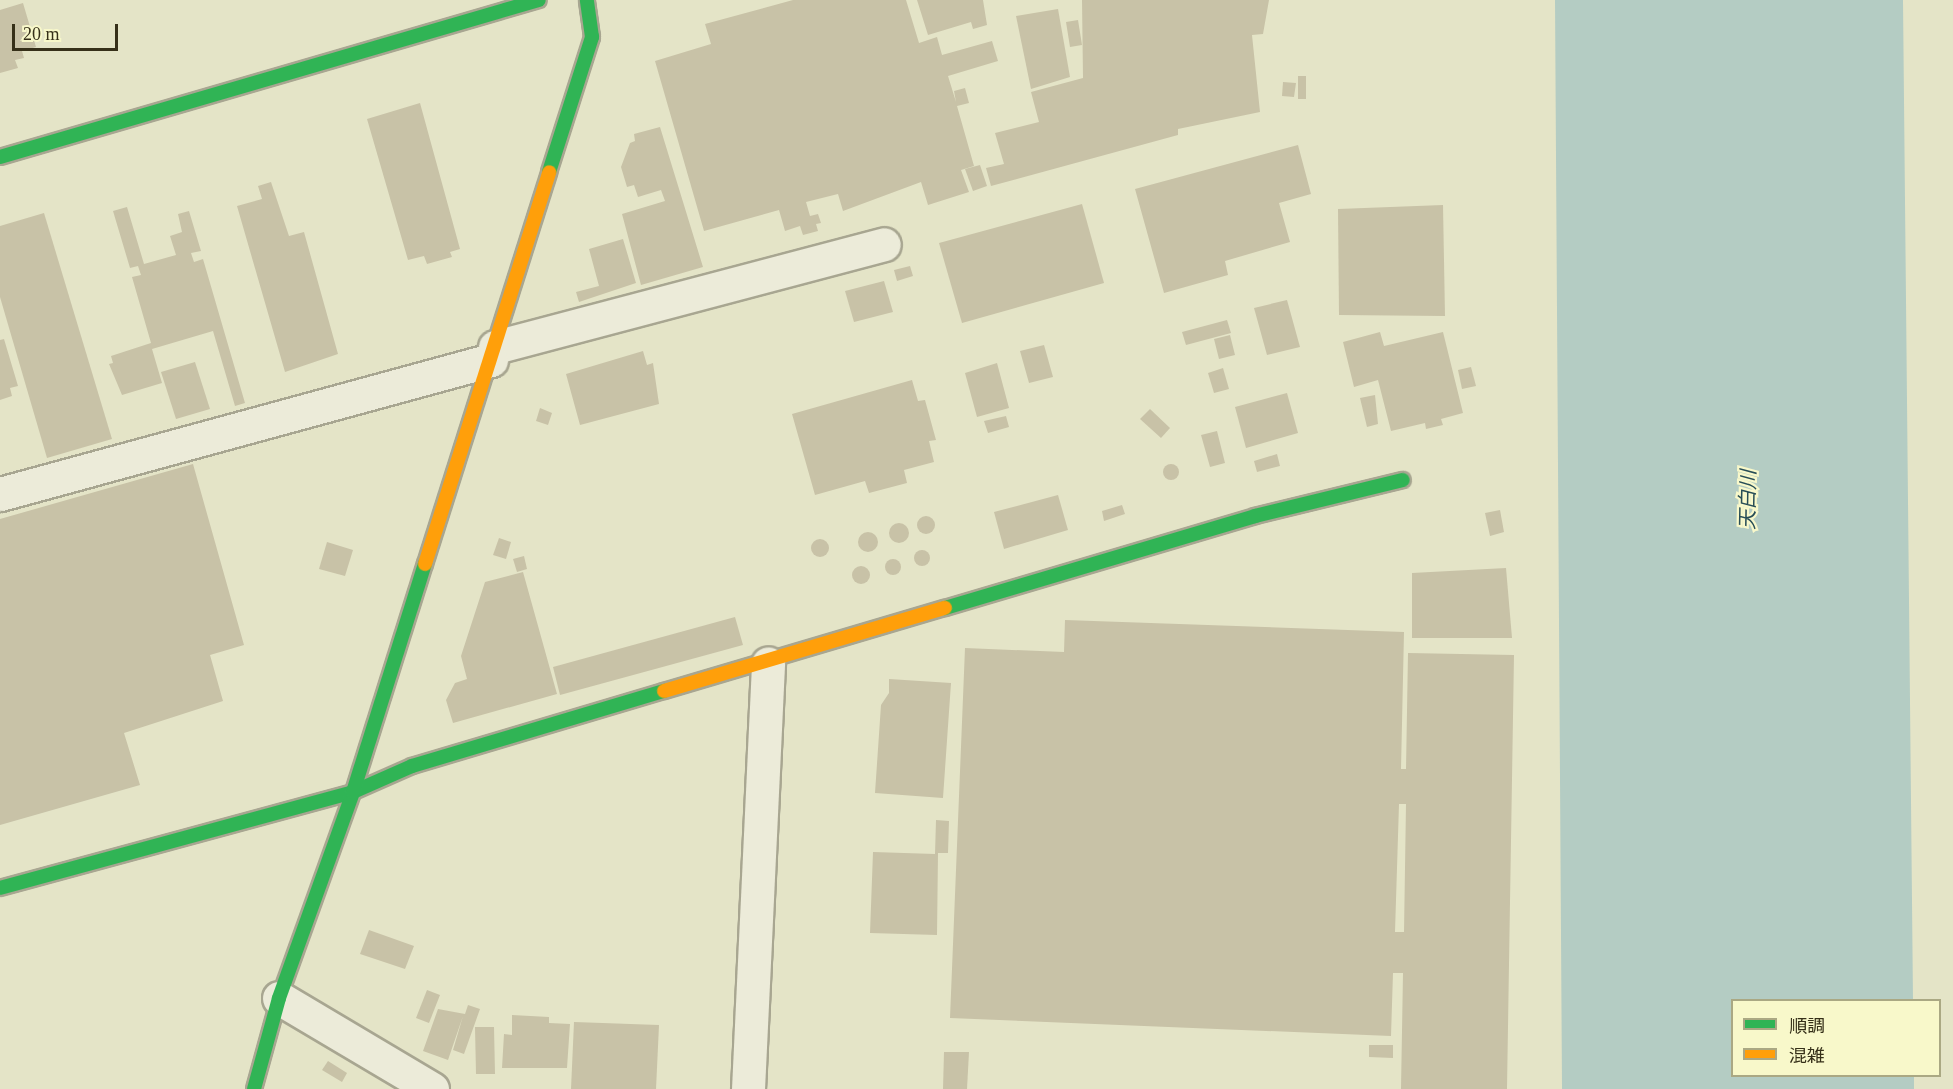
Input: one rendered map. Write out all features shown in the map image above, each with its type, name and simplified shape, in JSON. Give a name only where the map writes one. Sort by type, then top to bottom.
[{"type":"street","points":[[0,157],[539,0]]},
{"type":"street","points":[[254,1089],[279,998],[353,792],[592,37],[586,0]]},
{"type":"street","points":[[0,494],[884,244]]},
{"type":"street","points":[[0,888],[353,792],[412,766],[768,663],[1255,516],[1403,480]]},
{"type":"street","points":[[748,1089],[768,663]]},
{"type":"street","points":[[279,998],[432,1089]]},
{"type":"water","name":"天白川","points":[[1555,0],[1903,0],[1913,999],[1731,999],[1731,1077],[1914,1077],[1914,1089],[1562,1089]]},
{"type":"building","points":[[793,0],[906,0],[919,43],[937,37],[942,55],[992,41],[998,61],[948,76],[956,102],[954,91],[965,88],[969,103],[957,106],[974,166],[961,170],[969,192],[928,205],[921,182],[843,211],[838,194],[806,202],[810,216],[818,214],[821,223],[816,224],[818,231],[803,235],[800,226],[785,231],[779,210],[704,231],[655,61],[711,44],[705,24]]},
{"type":"building","points":[[917,0],[983,0],[987,25],[973,29],[971,22],[928,35]]},
{"type":"building","points":[[1082,0],[1269,0],[1263,34],[1252,35],[1260,112],[1178,129],[1178,135],[991,186],[986,168],[1004,164],[995,133],[1039,122],[1031,92],[1083,78]]},
{"type":"building","points":[[23,3],[36,47],[22,51],[24,58],[15,60],[18,68],[0,73],[0,10]]},
{"type":"building","points":[[1058,9],[1070,77],[1031,89],[1016,16]]},
{"type":"building","points":[[1078,20],[1082,45],[1070,47],[1066,22]]},
{"type":"building","points":[[1298,76],[1306,76],[1306,99],[1298,99]]},
{"type":"building","points":[[1283,82],[1296,83],[1294,97],[1282,96]]},
{"type":"building","points":[[420,103],[460,249],[450,252],[452,257],[427,264],[424,256],[408,260],[367,119]]},
{"type":"building","points":[[660,127],[703,267],[641,285],[622,214],[665,201],[661,190],[638,197],[634,185],[627,187],[621,167],[630,143],[635,141],[634,134]]},
{"type":"building","points":[[1298,145],[1311,194],[1279,203],[1290,242],[1225,261],[1228,275],[1164,293],[1135,189]]},
{"type":"building","points":[[980,165],[987,186],[973,191],[965,169]]},
{"type":"building","points":[[271,182],[289,236],[304,232],[338,354],[285,372],[237,206],[262,199],[258,186]]},
{"type":"building","points":[[1082,204],[1104,283],[962,323],[939,243]]},
{"type":"building","points":[[1443,205],[1445,316],[1339,315],[1338,209]]},
{"type":"building","points":[[127,207],[144,264],[176,255],[170,236],[182,232],[178,214],[189,211],[201,251],[191,253],[194,262],[203,259],[245,403],[235,406],[213,331],[152,349],[162,383],[122,395],[109,364],[113,363],[111,356],[151,343],[132,277],[141,275],[138,266],[130,268],[113,211]]},
{"type":"building","points":[[44,213],[112,439],[47,458],[0,297],[0,226]]},
{"type":"building","points":[[623,239],[636,283],[579,302],[576,292],[599,286],[589,249]]},
{"type":"building","points":[[910,266],[913,276],[897,281],[894,270]]},
{"type":"building","points":[[884,281],[893,312],[854,322],[845,291]]},
{"type":"building","points":[[1287,300],[1300,347],[1267,355],[1254,308]]},
{"type":"building","points":[[1227,320],[1231,333],[1186,345],[1182,332]]},
{"type":"building","points":[[1380,332],[1384,346],[1443,332],[1463,413],[1441,419],[1443,425],[1426,429],[1425,423],[1391,431],[1378,380],[1354,387],[1343,342]]},
{"type":"building","points":[[1230,335],[1235,355],[1219,359],[1214,339]]},
{"type":"building","points":[[4,339],[18,386],[10,388],[12,396],[0,400],[0,340]]},
{"type":"building","points":[[1044,345],[1053,377],[1029,383],[1020,351]]},
{"type":"building","points":[[643,351],[647,365],[653,363],[659,404],[580,425],[566,374]]},
{"type":"building","points":[[195,362],[210,409],[176,419],[161,372]]},
{"type":"building","points":[[997,363],[1009,408],[977,417],[965,373]]},
{"type":"building","points":[[1471,367],[1476,386],[1462,389],[1458,370]]},
{"type":"building","points":[[1223,368],[1229,389],[1214,393],[1208,373]]},
{"type":"building","points":[[912,380],[918,401],[925,400],[936,440],[929,441],[934,462],[904,470],[907,483],[869,493],[865,481],[815,495],[792,414]]},
{"type":"building","points":[[1287,393],[1298,433],[1246,448],[1235,407]]},
{"type":"building","points":[[1375,395],[1378,424],[1367,427],[1360,398]]},
{"type":"building","points":[[540,408],[552,413],[548,425],[536,421]]},
{"type":"building","points":[[1150,409],[1170,428],[1161,438],[1140,419]]},
{"type":"building","points":[[1006,416],[1009,427],[988,433],[984,421]]},
{"type":"building","points":[[1217,431],[1225,463],[1210,467],[1201,435]]},
{"type":"building","points":[[1277,454],[1280,466],[1257,472],[1254,461]]},
{"type":"building","points":[[193,464],[244,645],[210,655],[223,701],[124,733],[140,785],[0,825],[0,519]]},
{"type":"building","points":[[1168,464],[1174,464],[1179,472],[1177,478],[1168,480],[1163,475],[1163,469]]},
{"type":"building","points":[[1058,495],[1068,530],[1004,549],[994,512]]},
{"type":"building","points":[[1122,505],[1125,514],[1104,521],[1102,511]]},
{"type":"building","points":[[1500,510],[1504,532],[1490,536],[1485,513]]},
{"type":"building","points":[[926,516],[932,519],[935,525],[932,531],[926,534],[920,531],[917,525],[920,519]]},
{"type":"building","points":[[899,523],[906,526],[909,533],[906,540],[899,543],[892,540],[889,533],[892,526]]},
{"type":"building","points":[[868,532],[875,535],[878,542],[875,549],[868,552],[861,549],[858,542],[861,535]]},
{"type":"building","points":[[499,538],[511,542],[506,559],[493,555]]},
{"type":"building","points":[[820,539],[826,542],[829,548],[826,554],[820,557],[814,554],[811,548],[814,542]]},
{"type":"building","points":[[327,542],[353,550],[345,576],[319,569]]},
{"type":"building","points":[[919,550],[925,550],[930,558],[928,564],[919,566],[914,561],[914,555]]},
{"type":"building","points":[[524,556],[527,569],[517,572],[513,559]]},
{"type":"building","points":[[890,559],[896,559],[901,567],[899,573],[890,575],[885,570],[885,564]]},
{"type":"building","points":[[861,566],[867,569],[870,575],[867,581],[861,584],[855,581],[852,575],[855,569]]},
{"type":"building","points":[[1506,568],[1512,638],[1412,638],[1412,573]]},
{"type":"building","points":[[523,572],[557,694],[453,723],[446,700],[455,683],[467,679],[461,656],[485,582]]},
{"type":"building","points":[[735,617],[743,645],[560,695],[553,667]]},
{"type":"building","points":[[1065,620],[1404,632],[1401,769],[1406,769],[1408,653],[1514,655],[1507,1089],[1401,1089],[1403,973],[1393,973],[1391,1036],[950,1018],[965,648],[1064,652]],"holes":[[[1399,804],[1406,804],[1404,932],[1395,932]]]},
{"type":"building","points":[[889,679],[951,683],[943,798],[875,793],[881,705],[889,693]]},
{"type":"building","points":[[936,820],[949,821],[948,853],[938,853],[937,935],[870,933],[873,852],[935,854]]},
{"type":"building","points":[[369,930],[414,946],[405,969],[360,954]]},
{"type":"building","points":[[427,990],[440,995],[429,1023],[416,1018]]},
{"type":"building","points":[[468,1005],[480,1009],[464,1054],[453,1050],[463,1016],[448,1060],[423,1051],[438,1009],[465,1014]]},
{"type":"building","points":[[512,1015],[549,1017],[549,1023],[570,1024],[567,1068],[502,1068],[504,1034],[512,1035]]},
{"type":"building","points":[[574,1022],[659,1025],[656,1089],[571,1089]]},
{"type":"building","points":[[475,1027],[494,1027],[495,1074],[476,1074]]},
{"type":"building","points":[[1369,1045],[1393,1045],[1393,1058],[1369,1057]]},
{"type":"building","points":[[944,1052],[969,1052],[967,1089],[943,1089]]},
{"type":"building","points":[[328,1061],[347,1073],[342,1082],[322,1070]]},
{"type":"traffic: fast","points":[[0,157],[539,0]]},
{"type":"traffic: fast","points":[[549,172],[592,37],[587,0]]},
{"type":"traffic: fast","points":[[945,608],[1255,516],[1403,480]]},
{"type":"traffic: fast","points":[[254,1089],[279,998],[353,792],[425,564]]},
{"type":"traffic: fast","points":[[0,888],[353,792],[412,766],[664,691]]},
{"type":"traffic: slow","points":[[425,564],[549,172]]},
{"type":"traffic: slow","points":[[664,691],[945,608]]}]
